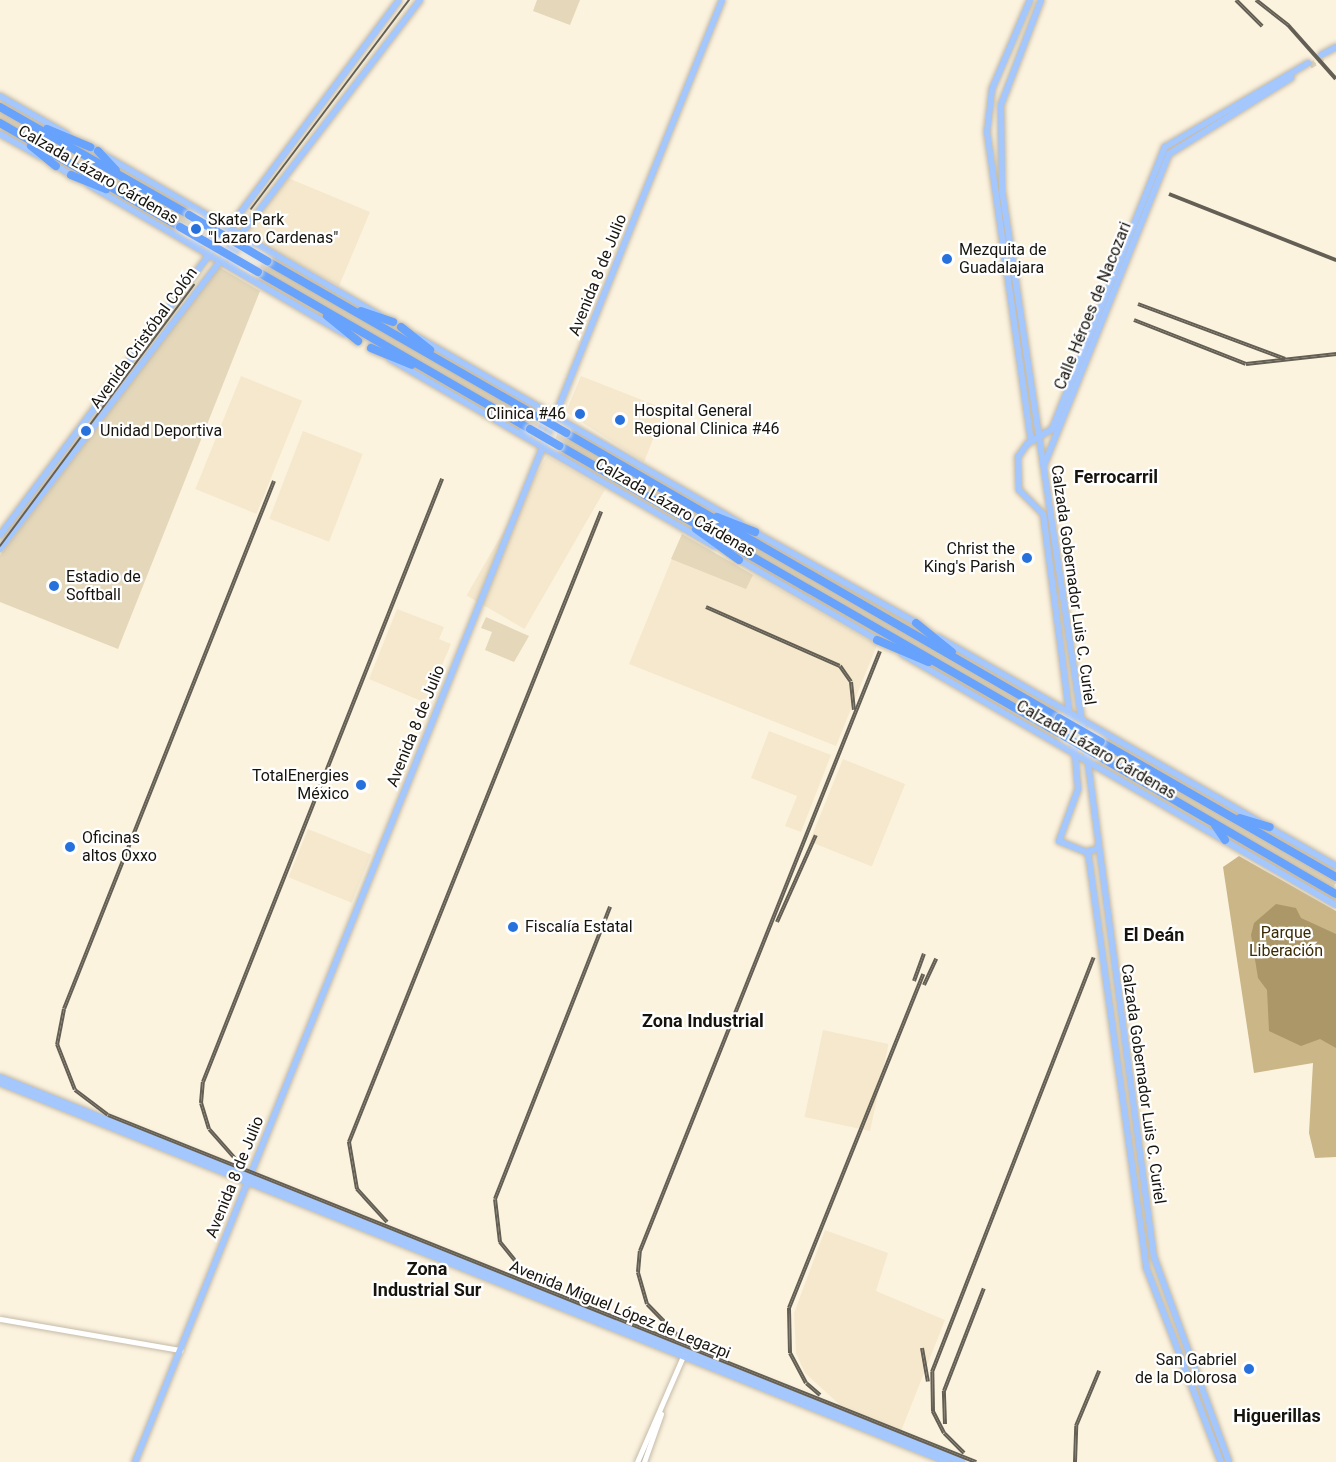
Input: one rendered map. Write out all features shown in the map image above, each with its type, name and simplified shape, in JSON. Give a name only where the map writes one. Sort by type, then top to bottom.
[{"type":"highway","name":"Calzada Lázaro Cárdenas","points":[[0,107],[1336,877]]},
{"type":"highway","points":[[18,117],[94,149],[124,178]]},
{"type":"highway","name":"Calzada Lázaro Cárdenas","points":[[0,123],[1336,894]]},
{"type":"highway","points":[[14,131],[56,166]]},
{"type":"highway","points":[[71,175],[136,201]]},
{"type":"highway","points":[[310,302],[358,341]]},
{"type":"highway","points":[[340,303],[393,322]]},
{"type":"highway","points":[[401,327],[458,371]]},
{"type":"highway","points":[[371,348],[439,376]]},
{"type":"highway","points":[[666,507],[738,560]]},
{"type":"highway","points":[[694,507],[755,532]]},
{"type":"highway","points":[[916,623],[980,673]]},
{"type":"highway","points":[[877,640],[952,671]]},
{"type":"highway","points":[[1227,814],[1270,827]]},
{"type":"highway","points":[[1214,823],[1225,840]]},
{"type":"main road","name":"Avenida Cristóbal Colón","points":[[0,535],[399,0]]},
{"type":"main road","name":"Avenida Cristóbal Colón","points":[[0,549],[217,260],[420,0]]},
{"type":"main road","name":"Avenida 8 de Julio","points":[[135,1462],[722,0]]},
{"type":"main road","points":[[1030,0],[992,89],[987,132],[1030,441],[1039,438]]},
{"type":"main road","name":"Calzada Gobernador Luis C. Curiel","points":[[1041,0],[1004,93],[997,143],[1078,720],[1088,763],[1096,849],[1154,1257],[1229,1462]]},
{"type":"main road","points":[[1336,47],[1322,57],[1336,51]]},
{"type":"main road","name":"Calle Héroes de Nacozari","points":[[1039,438],[1052,429],[1165,147],[1309,65],[1167,157],[1044,465]]},
{"type":"main road","name":"Calzada Lázaro Cárdenas","points":[[0,96],[916,623],[1070,716],[1336,866]]},
{"type":"main road","name":"Calzada Lázaro Cárdenas","points":[[0,134],[1336,905]]},
{"type":"main road","points":[[188,243],[206,243],[215,232],[204,213]]},
{"type":"main road","points":[[236,219],[244,225]]},
{"type":"main road","points":[[237,271],[230,259],[240,244],[258,245]]},
{"type":"main road","points":[[202,264],[205,277]]},
{"type":"main road","points":[[488,416],[537,436],[546,418],[542,409]]},
{"type":"main road","name":"Calzada Gobernador Luis C. Curiel","points":[[1030,441],[1018,457],[1017,483],[1026,501],[1043,514],[1078,789],[1059,841],[1088,852],[1146,1267],[1221,1462]]},
{"type":"main road","points":[[1088,852],[1096,849]]},
{"type":"main road","name":"Avenida Miguel López de Legazpi","points":[[0,1077],[162,1145]]},
{"type":"main road","name":"Avenida Miguel López de Legazpi","points":[[0,1083],[248,1179],[947,1462]]},
{"type":"main road","name":"Avenida Miguel López de Legazpi","points":[[684,1354],[962,1462]]},
{"type":"street","points":[[0,1319],[180,1350]]},
{"type":"street","points":[[644,1462],[684,1354]]},
{"type":"street","points":[[637,1462],[662,1410]]},
{"type":"shaded area","points":[[537,0],[580,0],[570,25],[533,11]]},
{"type":"shaded area","points":[[0,112],[191,221],[194,216],[114,164],[207,224],[205,234],[198,240],[0,120]]},
{"type":"shaded area","points":[[288,178],[370,212],[339,286],[244,234]]},
{"type":"shaded area","points":[[263,262],[539,421],[535,428],[259,269]]},
{"type":"shaded area","points":[[219,267],[260,291],[118,649],[0,602],[0,555]]},
{"type":"shaded area","points":[[241,376],[302,401],[256,514],[195,489]]},
{"type":"shaded area","name":"Hospital General Regional Clinica #46","points":[[581,376],[665,409],[644,462],[566,412]]},
{"type":"shaded area","points":[[303,431],[363,454],[329,542],[269,519]]},
{"type":"shaded area","points":[[558,432],[1067,728],[1068,737],[555,440]]},
{"type":"shaded area","points":[[547,456],[605,490],[525,629],[466,595]]},
{"type":"shaded area","points":[[716,518],[916,625],[948,652]]},
{"type":"shaded area","points":[[702,531],[924,659],[737,557]]},
{"type":"shaded area","points":[[682,534],[877,645],[836,746],[629,664]]},
{"type":"shaded area","points":[[682,534],[753,575],[746,589],[671,559]]},
{"type":"shaded area","points":[[397,609],[444,627],[439,639],[451,644],[426,703],[369,679]]},
{"type":"shaded area","points":[[486,617],[529,636],[514,662],[485,650],[492,632],[481,628]]},
{"type":"shaded area","points":[[911,657],[950,674],[1069,748]]},
{"type":"shaded area","points":[[769,731],[831,755],[801,832],[785,826],[797,796],[751,778]]},
{"type":"shaded area","points":[[1086,738],[1336,882],[1332,890],[1082,746]]},
{"type":"shaded area","points":[[843,759],[905,784],[872,867],[810,842]]},
{"type":"shaded area","points":[[308,829],[371,854],[352,903],[289,877]]},
{"type":"shaded area","points":[[1224,833],[1336,897],[1336,902],[1233,843]]},
{"type":"shaded area","points":[[1276,904],[1296,908],[1301,918],[1336,934],[1336,1048],[1320,1039],[1301,1046],[1269,1031],[1267,990],[1258,978],[1251,935],[1254,923]]},
{"type":"shaded area","points":[[823,1030],[889,1044],[870,1131],[804,1117]]},
{"type":"shaded area","points":[[825,1230],[888,1253],[876,1291],[945,1320],[901,1431],[840,1405],[805,1373],[796,1353],[794,1313]]},
{"type":"green space","name":"Parque Liberación","points":[[1239,856],[1336,911],[1336,1157],[1315,1158],[1309,1133],[1313,1063],[1254,1073],[1223,867]]},
{"type":"tunnel","points":[[1310,66],[1323,58]]},
{"type":"tram line","points":[[251,209],[409,0]]},
{"type":"tram line","points":[[0,546],[194,285]]},
{"type":"railway","points":[[1236,0],[1262,26]]},
{"type":"railway","points":[[1256,0],[1288,25],[1336,79]]},
{"type":"railway","points":[[1169,194],[1336,260]]},
{"type":"railway","points":[[1138,304],[1285,359]]},
{"type":"railway","points":[[1134,320],[1246,364],[1336,354]]},
{"type":"railway","points":[[239,1163],[209,1129],[201,1103],[203,1082],[442,479]]},
{"type":"railway","points":[[274,481],[64,1009],[57,1044],[75,1090],[108,1115],[976,1462]]},
{"type":"railway","points":[[387,1222],[357,1189],[349,1142],[601,512]]},
{"type":"railway","points":[[706,607],[840,666],[851,682],[854,710]]},
{"type":"railway","points":[[680,1338],[647,1304],[638,1272],[640,1251],[880,651]]},
{"type":"railway","points":[[777,922],[816,835]]},
{"type":"railway","points":[[530,1279],[500,1242],[495,1199],[610,907]]},
{"type":"railway","points":[[914,981],[924,954]]},
{"type":"railway","points":[[964,1453],[944,1433],[933,1411],[932,1372],[1094,957]]},
{"type":"railway","points":[[924,985],[936,959]]},
{"type":"railway","points":[[820,1395],[806,1383],[790,1353],[789,1308],[923,974]]},
{"type":"railway","points":[[945,1424],[944,1391],[984,1288]]},
{"type":"railway","points":[[922,1348],[928,1381]]},
{"type":"railway","points":[[1075,1462],[1076,1426],[1099,1371]]},
{"type":"place","name":"Skate Park \"Lazaro Cardenas\"","points":[[196,229]]},
{"type":"place","name":"Mezquita de Guadalajara","points":[[947,259]]},
{"type":"place","name":"Clinica #46","points":[[580,414]]},
{"type":"place","name":"Hospital General Regional Clinica #46","points":[[620,420]]},
{"type":"place","name":"Unidad Deportiva","points":[[86,431]]},
{"type":"place","name":"Christ the King's Parish","points":[[1027,558]]},
{"type":"place","name":"Estadio de Softball","points":[[54,586]]},
{"type":"place","name":"TotalEnergies México","points":[[361,785]]},
{"type":"place","name":"Oficinas altos Oxxo","points":[[70,847]]},
{"type":"place","name":"Fiscalía Estatal","points":[[513,927]]},
{"type":"place","name":"San Gabriel de la Dolorosa","points":[[1249,1369]]},
{"type":"district","name":"Ferrocarril","points":[[1116,477]]},
{"type":"district","name":"El Deán","points":[[1154,935]]},
{"type":"district","name":"Zona Industrial","points":[[703,1021]]},
{"type":"district","name":"Zona Industrial Sur","points":[[427,1280]]},
{"type":"district","name":"Higuerillas","points":[[1277,1416]]}]
